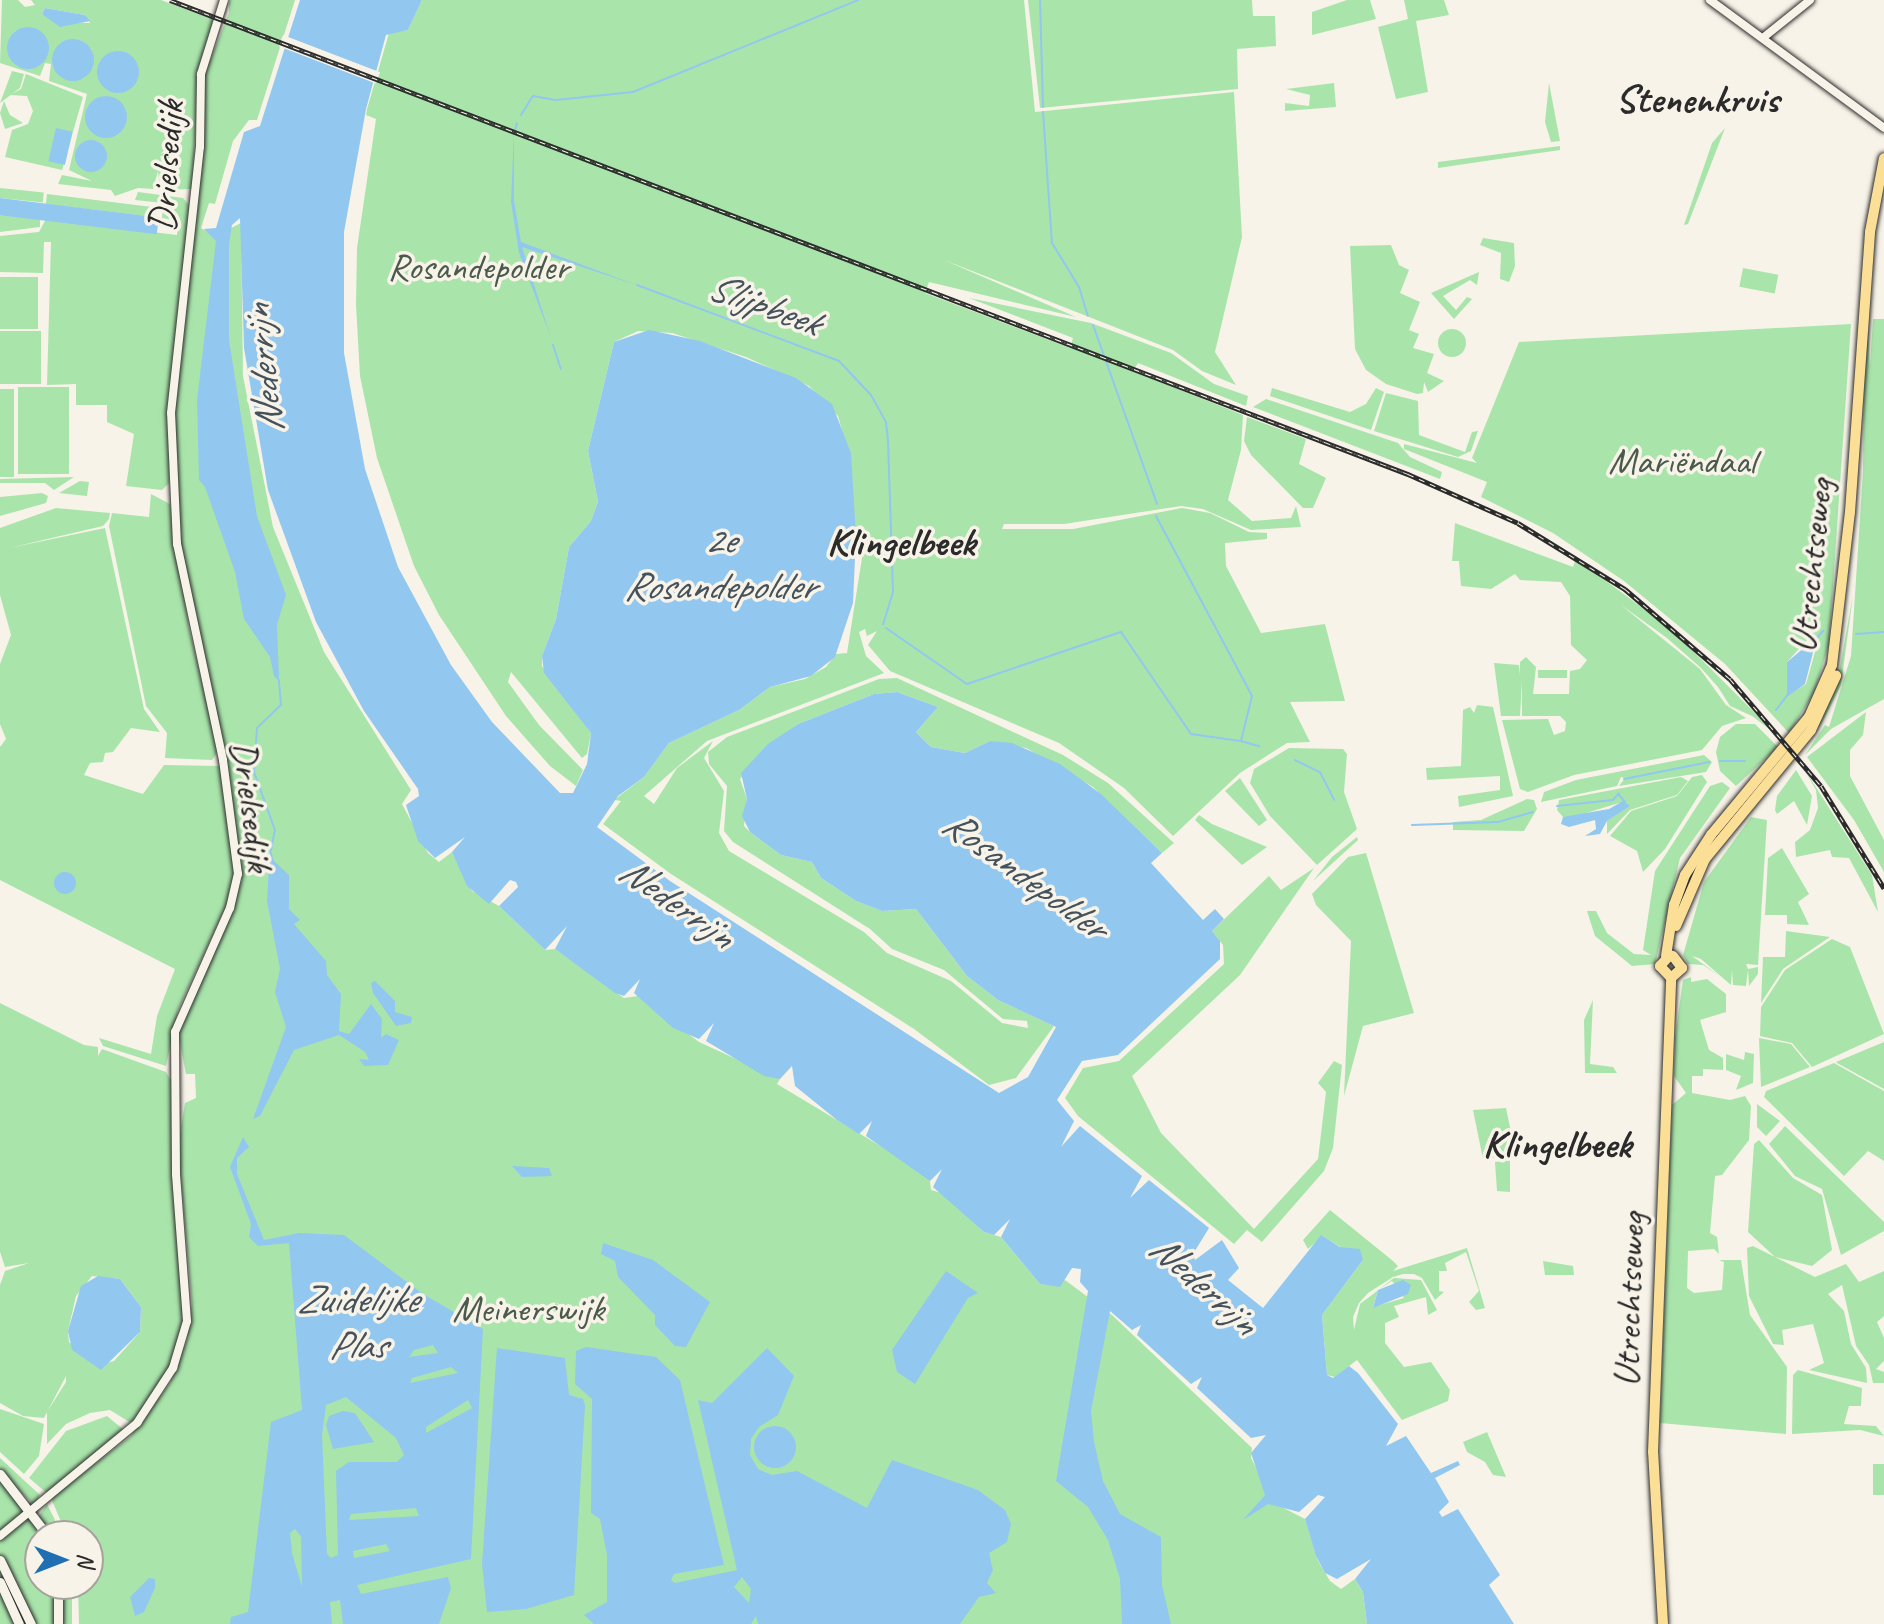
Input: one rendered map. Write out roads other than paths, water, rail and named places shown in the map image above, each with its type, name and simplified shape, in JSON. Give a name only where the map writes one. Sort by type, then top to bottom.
[{"type":"main road","name":"Utrechtseweg","points":[[1671,978],[1660,969],[1670,956],[1678,918],[1705,859],[1811,730],[1834,682],[1850,582],[1863,403],[1862,324],[1870,232],[1884,158]]},
{"type":"main road","name":"Utrechtseweg","points":[[1663,1624],[1653,1452],[1671,978],[1682,968],[1670,956]]},
{"type":"main road","points":[[0,1474],[37,1520]]},
{"type":"main road","points":[[0,1560],[31,1624]]},
{"type":"main road","points":[[0,1582],[19,1624]]},
{"type":"main road","points":[[58,1600],[58,1624]]},
{"type":"street","name":"Drielsedijk","points":[[1,1536],[112,1448],[150,1407],[173,1368],[187,1321],[176,1174],[175,1032],[230,908],[238,874],[223,760],[177,544],[171,413],[200,147],[201,74],[224,0]]},
{"type":"street","points":[[1710,0],[1884,128]]},
{"type":"street","points":[[1764,37],[1810,0]]},
{"type":"water","points":[[300,0],[422,0],[408,30],[386,35],[366,109],[344,232],[344,353],[365,469],[398,567],[451,665],[492,722],[560,793],[573,793],[587,764],[591,733],[544,673],[542,656],[556,619],[569,547],[591,521],[598,502],[588,451],[614,342],[649,330],[700,341],[796,378],[832,404],[851,453],[856,536],[853,603],[835,657],[811,676],[770,687],[739,710],[669,743],[644,777],[618,796],[597,827],[670,881],[999,1093],[1028,1077],[1056,1027],[998,1000],[967,976],[916,909],[882,911],[856,901],[821,878],[812,862],[781,855],[750,832],[742,816],[747,799],[741,773],[768,744],[798,724],[874,694],[897,692],[938,707],[916,732],[931,747],[965,753],[990,741],[1012,743],[1060,764],[1101,794],[1162,853],[1151,863],[1203,920],[1215,909],[1224,919],[1212,931],[1220,941],[1220,959],[1118,1055],[1082,1061],[1057,1100],[1074,1121],[1061,1147],[1080,1126],[1142,1176],[1130,1198],[1149,1180],[1209,1228],[1193,1254],[1195,1260],[1222,1240],[1239,1268],[1228,1280],[1263,1308],[1321,1235],[1340,1247],[1360,1249],[1363,1260],[1322,1315],[1327,1375],[1333,1378],[1349,1366],[1358,1373],[1398,1424],[1386,1446],[1406,1436],[1431,1473],[1458,1461],[1460,1465],[1435,1478],[1449,1502],[1439,1512],[1442,1517],[1458,1509],[1500,1575],[1489,1585],[1514,1624],[1367,1624],[1363,1592],[1355,1579],[1371,1559],[1337,1579],[1325,1573],[1316,1556],[1305,1519],[1325,1497],[1318,1495],[1299,1512],[1268,1504],[1243,1520],[1265,1495],[1251,1453],[1266,1435],[1251,1438],[1197,1388],[1202,1377],[1191,1384],[1137,1335],[1141,1325],[1132,1330],[1110,1311],[1091,1411],[1094,1442],[1103,1481],[1120,1514],[1161,1537],[1162,1585],[1171,1624],[1122,1624],[1120,1579],[1108,1540],[1088,1507],[1056,1481],[1088,1291],[1080,1282],[1081,1269],[1072,1268],[1060,1287],[1040,1284],[1001,1237],[1010,1219],[994,1235],[984,1232],[933,1187],[942,1169],[930,1181],[866,1136],[872,1121],[859,1134],[837,1120],[795,1086],[792,1066],[780,1079],[764,1076],[706,1041],[714,1023],[699,1039],[673,1028],[634,993],[640,979],[624,996],[615,993],[555,949],[567,926],[545,950],[499,906],[518,887],[516,882],[510,880],[489,904],[467,886],[452,852],[465,837],[435,858],[418,841],[406,805],[419,796],[418,789],[364,711],[316,622],[268,490],[244,348],[240,218],[232,225],[229,244],[229,340],[257,516],[286,595],[277,625],[279,681],[274,676],[270,657],[244,619],[235,572],[205,487],[199,480],[197,400],[216,241],[204,229],[216,228],[244,132],[260,126]]},
{"type":"water","points":[[45,8],[85,15],[90,21],[60,27],[42,14]]},
{"type":"water","points":[[28,27],[43,33],[49,48],[43,63],[28,69],[13,63],[7,48],[13,33]]},
{"type":"water","points":[[73,39],[88,45],[94,60],[88,75],[73,81],[58,75],[52,60],[58,45]]},
{"type":"water","points":[[118,51],[133,57],[139,72],[133,87],[118,93],[103,87],[97,72],[103,57]]},
{"type":"water","points":[[106,96],[121,102],[127,117],[121,132],[106,138],[91,132],[85,117],[91,102]]},
{"type":"water","points":[[56,128],[73,132],[65,165],[48,161]]},
{"type":"water","points":[[514,131],[514,201],[521,242],[639,286],[522,247],[551,338],[519,253],[511,202]]},
{"type":"water","points":[[91,140],[102,145],[107,156],[102,167],[91,172],[80,167],[75,156],[80,145]]},
{"type":"water","points":[[0,198],[159,217],[157,234],[0,215]]},
{"type":"water","points":[[1817,637],[1805,684],[1787,697],[1787,662]]},
{"type":"water","points":[[1623,801],[1630,806],[1607,821],[1600,834],[1585,836],[1596,829],[1595,820],[1569,827],[1561,824],[1563,817],[1609,809]]},
{"type":"water","points":[[270,847],[274,861],[289,875],[289,909],[300,920],[294,924],[326,961],[327,975],[341,994],[339,1031],[349,1034],[371,1004],[382,1019],[381,1038],[386,1034],[399,1040],[388,1065],[364,1066],[359,1059],[369,1060],[365,1052],[339,1035],[294,1050],[260,1116],[253,1119],[286,1027],[275,992],[280,969],[267,901]]},
{"type":"water","points":[[65,872],[73,875],[76,883],[73,891],[65,894],[57,891],[54,883],[57,875]]},
{"type":"water","points":[[375,981],[395,1001],[395,1012],[412,1017],[411,1023],[396,1026],[373,993],[371,983]]},
{"type":"water","name":"Zuidelijke Plas","points":[[243,1137],[249,1147],[237,1158],[237,1174],[264,1240],[299,1233],[344,1235],[423,1294],[483,1329],[471,1559],[357,1585],[361,1594],[448,1577],[451,1588],[439,1624],[343,1624],[340,1600],[330,1602],[332,1624],[230,1624],[231,1617],[248,1612],[271,1422],[302,1410],[289,1243],[258,1246],[249,1237],[251,1224],[230,1167]],"holes":[[[433,1345],[438,1353],[409,1357],[414,1350]],[[451,1367],[458,1373],[410,1383],[412,1378]],[[346,1397],[396,1438],[404,1455],[397,1462],[349,1462],[336,1471],[338,1555],[331,1558],[327,1554],[322,1435],[326,1405]],[[468,1400],[472,1408],[426,1433],[426,1427]],[[416,1508],[419,1516],[349,1520],[351,1514]],[[295,1529],[301,1537],[302,1587],[290,1533]],[[386,1544],[390,1551],[354,1558],[353,1551]]]},
{"type":"water","points":[[512,1166],[549,1168],[552,1176],[522,1177]]},
{"type":"water","points":[[603,1243],[653,1260],[710,1302],[686,1347],[675,1346],[655,1325],[655,1315],[618,1277],[615,1261],[601,1254]]},
{"type":"water","points":[[946,1271],[978,1293],[968,1298],[915,1384],[897,1372],[892,1350]]},
{"type":"water","points":[[98,1276],[120,1279],[141,1307],[140,1332],[101,1370],[72,1350],[68,1331],[81,1286]]},
{"type":"water","points":[[1403,1280],[1411,1285],[1408,1294],[1373,1308],[1378,1290]]},
{"type":"water","points":[[586,1347],[656,1357],[680,1380],[724,1565],[674,1574],[671,1580],[675,1583],[737,1570],[698,1400],[712,1403],[767,1348],[794,1376],[778,1415],[759,1427],[751,1439],[750,1455],[758,1469],[772,1475],[797,1471],[867,1508],[892,1460],[978,1490],[1005,1510],[1011,1524],[1007,1542],[989,1553],[993,1570],[987,1583],[996,1593],[979,1597],[960,1624],[758,1624],[756,1616],[751,1624],[594,1624],[584,1615],[607,1602],[607,1555],[600,1519],[591,1513],[592,1399],[575,1384],[576,1351]],"holes":[[[742,1577],[751,1589],[749,1603],[734,1587]]]},
{"type":"water","points":[[497,1348],[565,1358],[569,1395],[583,1399],[585,1405],[574,1595],[526,1609],[487,1612],[482,1564]]},
{"type":"water","points":[[343,1411],[355,1413],[374,1442],[333,1449],[326,1425],[329,1416]]},
{"type":"water","points":[[775,1426],[790,1432],[796,1447],[790,1462],[775,1468],[760,1462],[754,1447],[760,1432]]},
{"type":"water","points":[[149,1578],[155,1579],[155,1588],[144,1612],[135,1616],[130,1597]]},
{"type":"waterway","points":[[521,115],[533,96],[556,100],[633,92],[858,0]]},
{"type":"waterway","name":"Slijpbeek","points":[[1040,0],[1043,107]]},
{"type":"waterway","name":"Slijpbeek","points":[[1043,112],[1052,243],[1079,287],[1088,316]]},
{"type":"waterway","name":"Slijpbeek","points":[[514,134],[517,123]]},
{"type":"waterway","name":"Slijpbeek","points":[[637,285],[839,361],[871,395],[886,422],[888,441],[893,592],[883,624]]},
{"type":"waterway","name":"Slijpbeek","points":[[1093,325],[1157,504]]},
{"type":"waterway","points":[[553,345],[561,369]]},
{"type":"waterway","name":"Slijpbeek","points":[[1156,516],[1252,696],[1241,741],[1259,746]]},
{"type":"waterway","name":"Slijpbeek","points":[[886,628],[967,684],[1121,632],[1191,734],[1241,741]]},
{"type":"waterway","name":"Slijpbeek","points":[[1816,639],[1823,631]]},
{"type":"waterway","name":"Slijpbeek","points":[[1856,634],[1884,632]]},
{"type":"waterway","points":[[271,850],[275,830],[254,772],[257,728],[281,705],[279,680]]},
{"type":"waterway","name":"Slijpbeek","points":[[1776,710],[1788,694]]},
{"type":"waterway","name":"Slijpbeek","points":[[1295,760],[1320,772],[1334,800]]},
{"type":"waterway","name":"Slijpbeek","points":[[1720,761],[1745,761]]},
{"type":"waterway","name":"Slijpbeek","points":[[1624,779],[1709,762]]},
{"type":"waterway","name":"Slijpbeek","points":[[1557,806],[1613,800],[1619,793]]},
{"type":"waterway","points":[[1619,795],[1625,802]]},
{"type":"waterway","name":"Slijpbeek","points":[[1412,825],[1498,822],[1533,812]]},
{"type":"railway","points":[[170,0],[1408,474],[1518,523],[1625,589],[1730,679],[1821,786],[1884,888]]},
{"type":"district","name":"Stenenkruis","points":[[1697,99]]},
{"type":"district","name":"Klingelbeek","points":[[901,542]]},
{"type":"district","name":"Klingelbeek","points":[[1557,1144]]},
{"type":"park label","name":"Rosandepolder","points":[[478,267]]},
{"type":"park label","name":"Mariëndaal","points":[[1682,461]]},
{"type":"park label","name":"Meinerswijk","points":[[528,1309]]},
{"type":"water label","name":"Nederrijn","points":[[263,369]]},
{"type":"water label","name":"2e Rosandepolder","points":[[719,563]]},
{"type":"water label","name":"Rosandepolder","points":[[1025,874]]},
{"type":"water label","name":"Nederrijn","points":[[677,902]]},
{"type":"water label","name":"Nederrijn","points":[[1204,1284]]}]
